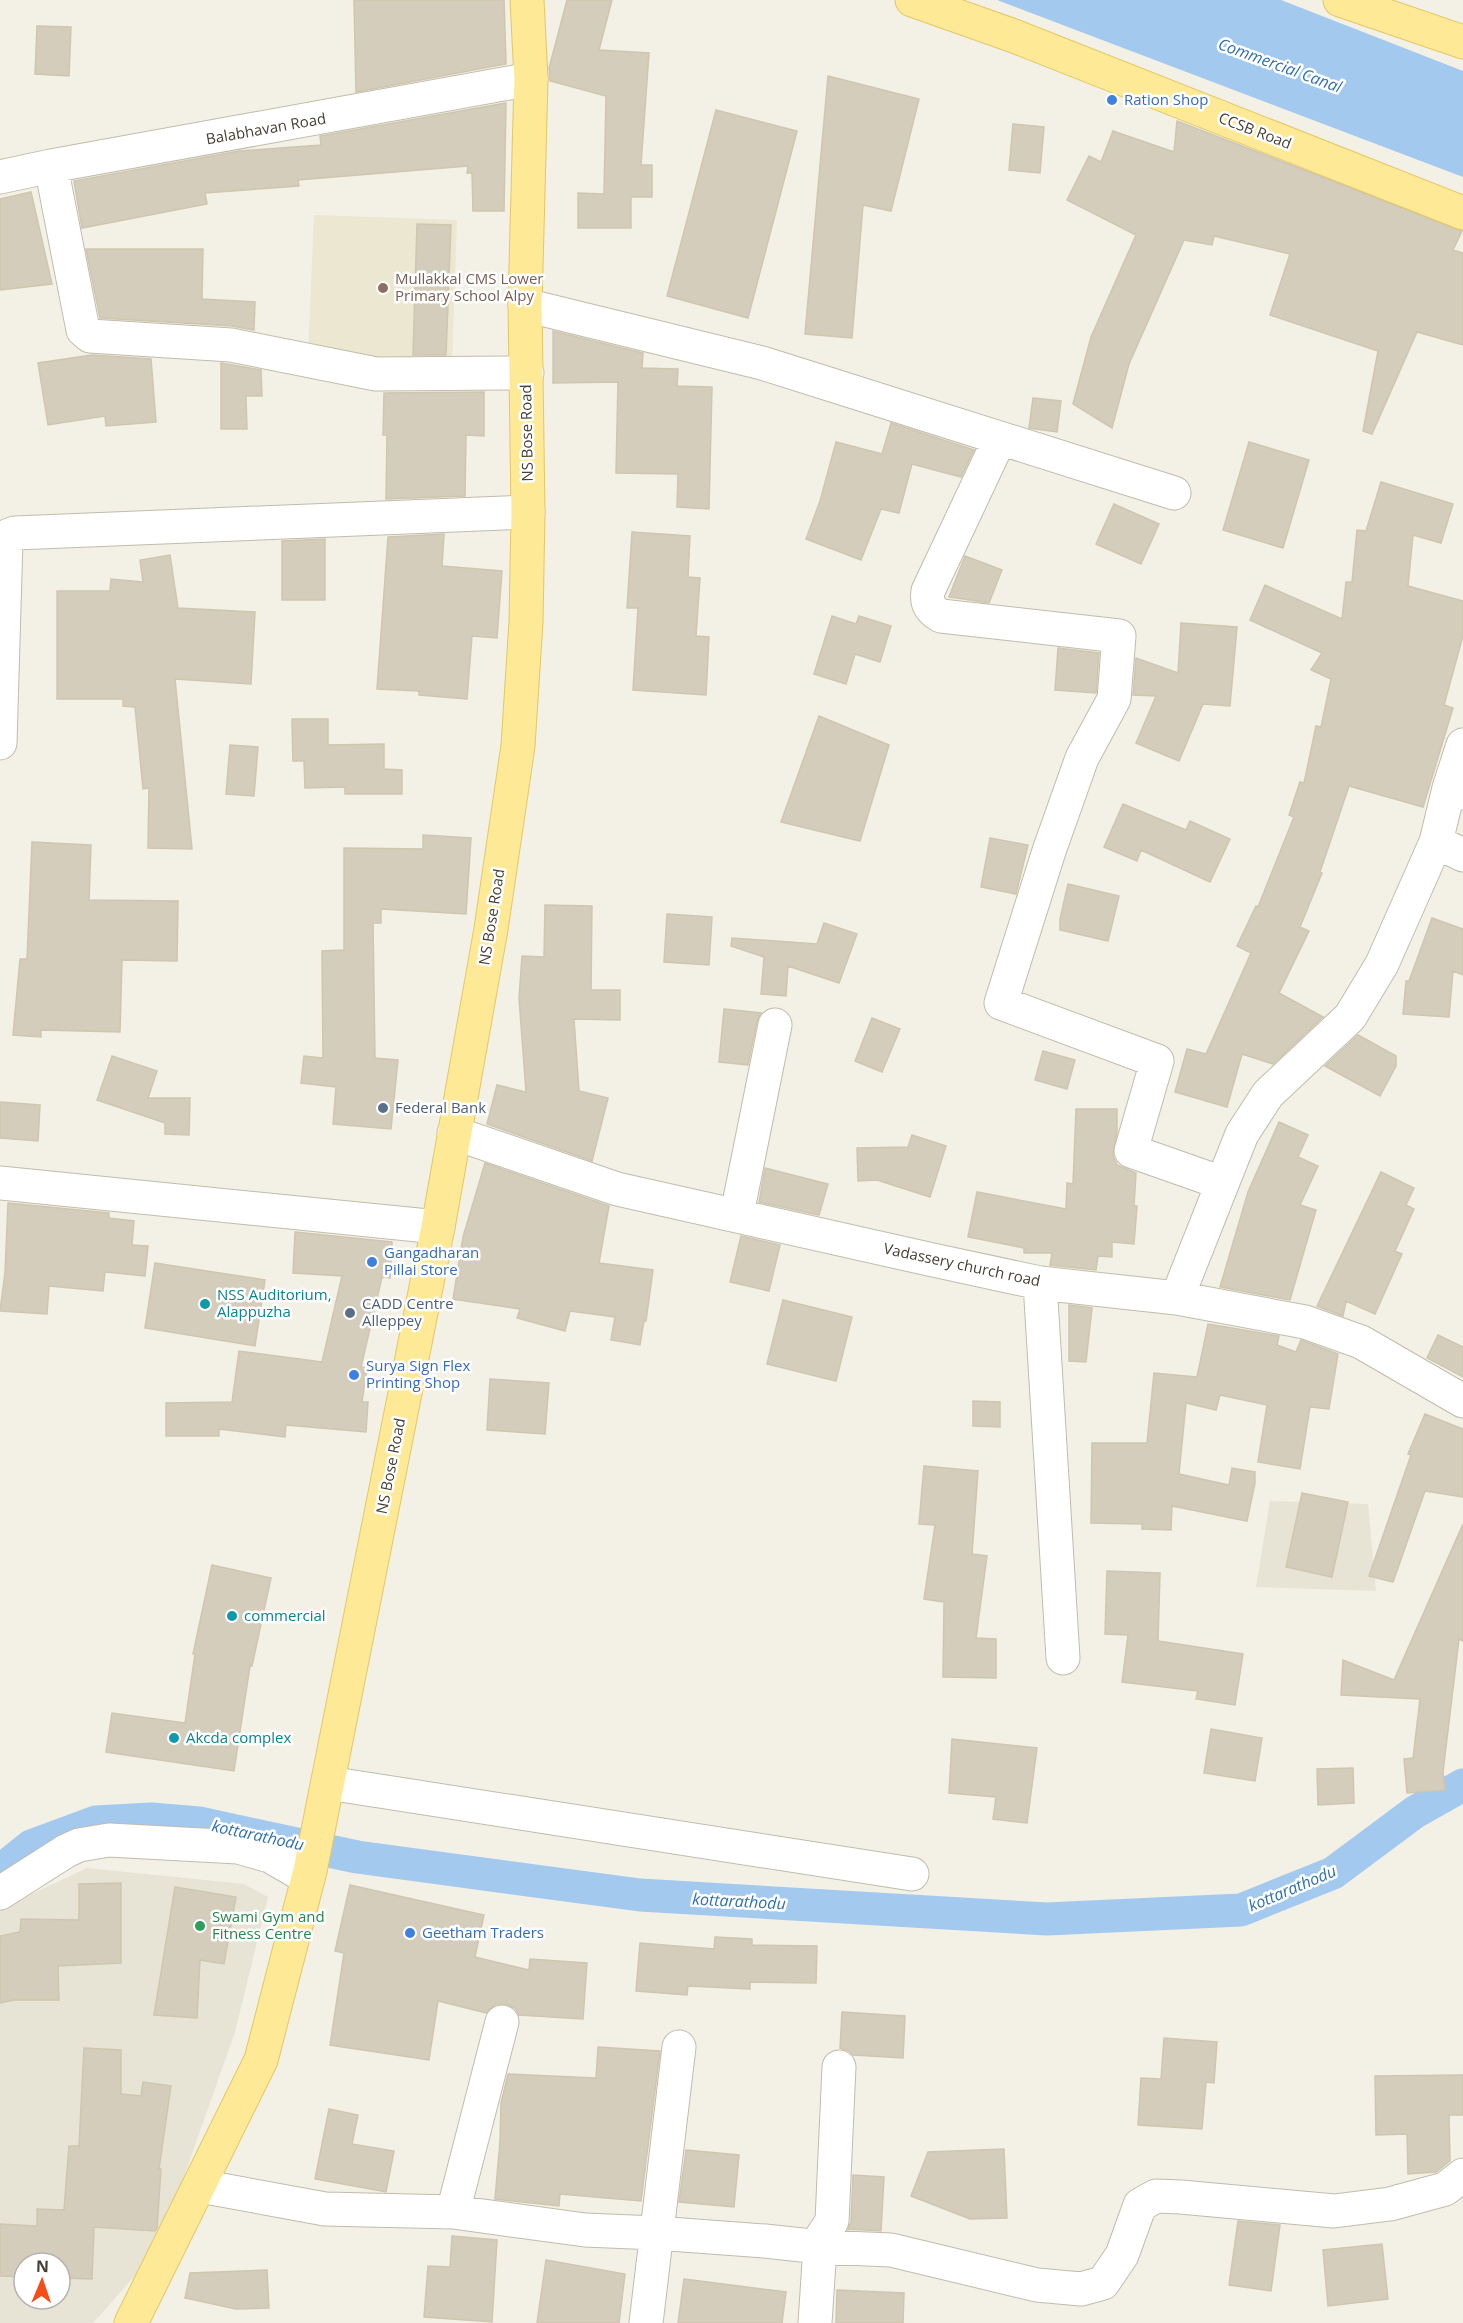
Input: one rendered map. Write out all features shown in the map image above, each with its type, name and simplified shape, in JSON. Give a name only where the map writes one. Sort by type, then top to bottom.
[{"type":"main road","name":"NS Bose Road","points":[[131,2323],[261,2060],[309,1875],[438,1227],[491,929],[518,746],[526,622],[528,512],[525,305],[531,80],[527,0]]},
{"type":"main road","name":"CCSB Road","points":[[912,0],[1014,36],[1463,213]]},
{"type":"main road","points":[[1340,0],[1463,42]]},
{"type":"street","name":"Balabhavan Road","points":[[0,177],[531,80]]},
{"type":"street","points":[[51,166],[83,330],[90,336],[231,345],[376,374],[526,373]]},
{"type":"street","points":[[525,305],[762,363],[1174,493]]},
{"type":"street","points":[[1000,438],[928,591],[926,600],[932,611],[941,616],[1119,636],[1114,699],[1082,758],[1049,851],[1001,1003],[1156,1061],[1131,1151],[1222,1183]]},
{"type":"street","points":[[0,743],[6,540],[4,535],[15,532],[528,512]]},
{"type":"street","points":[[1177,1298],[1242,1134],[1268,1094],[1350,1017],[1450,848],[1463,744]]},
{"type":"street","points":[[737,1214],[775,1025]]},
{"type":"street","name":"Vadassery church road","points":[[454,1133],[617,1189],[1040,1283],[1177,1298],[1305,1322],[1362,1342],[1463,1401]]},
{"type":"street","points":[[0,1183],[438,1227]]},
{"type":"street","points":[[1040,1283],[1063,1658]]},
{"type":"street","points":[[328,1782],[912,1874]]},
{"type":"street","points":[[0,1893],[66,1851],[79,1845],[109,1840],[238,1846],[270,1856],[309,1875]]},
{"type":"street","points":[[453,2212],[502,2022]]},
{"type":"street","points":[[646,2323],[679,2047]]},
{"type":"street","points":[[815,2323],[817,2247],[831,2221],[839,2067]]},
{"type":"street","points":[[200,2186],[325,2210],[453,2212],[585,2230],[656,2233],[817,2247],[891,2250],[1037,2284],[1081,2289],[1103,2283],[1122,2255],[1140,2205],[1156,2196],[1334,2211],[1390,2204],[1445,2189],[1463,2175]]},
{"type":"shaded area","name":"Mullakkal CMS Lower Primary School Alpy","points":[[314,215],[457,220],[452,362],[308,357]]},
{"type":"shaded area","points":[[1270,1501],[1368,1504],[1376,1591],[1256,1587]]},
{"type":"shaded area","points":[[87,1868],[244,1884],[268,1897],[235,2032],[158,2250],[93,2323],[0,2323],[0,1909]]},
{"type":"water","name":"Commercial Canal","points":[[997,0],[1281,0],[1463,71],[1463,177]]},
{"type":"building","points":[[354,0],[504,0],[506,64],[356,92]]},
{"type":"building","points":[[567,0],[612,0],[599,50],[649,53],[641,165],[652,165],[652,197],[631,197],[631,228],[578,228],[578,193],[604,194],[606,96],[550,81],[549,68]]},
{"type":"building","points":[[37,26],[71,27],[69,76],[35,74]]},
{"type":"building","points":[[828,76],[919,99],[891,211],[863,205],[852,338],[805,334]]},
{"type":"building","points":[[506,103],[504,211],[473,211],[472,173],[467,173],[468,166],[298,180],[299,186],[205,193],[207,204],[82,228],[74,181],[239,151],[321,145],[320,136]]},
{"type":"building","points":[[716,110],[797,131],[748,318],[667,296]]},
{"type":"building","points":[[1177,121],[1462,231],[1453,250],[1463,253],[1463,345],[1417,332],[1372,434],[1363,431],[1378,351],[1270,315],[1290,254],[1214,236],[1212,245],[1184,240],[1129,364],[1112,428],[1073,404],[1091,337],[1136,235],[1067,200],[1089,156],[1101,162],[1113,131],[1174,152]]},
{"type":"building","points":[[1013,124],[1044,127],[1040,173],[1009,170]]},
{"type":"building","points":[[31,192],[52,284],[0,290],[0,199]]},
{"type":"building","points":[[417,224],[451,225],[446,355],[413,355]]},
{"type":"building","points":[[86,249],[203,249],[202,299],[255,302],[254,330],[232,326],[100,318]]},
{"type":"building","points":[[553,331],[643,353],[642,368],[678,369],[677,386],[712,387],[709,509],[677,507],[678,474],[616,473],[618,382],[553,383]]},
{"type":"building","points":[[92,355],[151,359],[156,422],[106,426],[105,416],[48,425],[38,363]]},
{"type":"building","points":[[221,363],[261,370],[262,396],[246,396],[247,429],[221,429]]},
{"type":"building","points":[[484,392],[484,436],[466,435],[465,496],[386,499],[387,435],[383,435],[384,393]]},
{"type":"building","points":[[1033,398],[1061,401],[1057,432],[1029,428]]},
{"type":"building","points":[[891,423],[974,450],[961,477],[912,464],[899,513],[881,509],[861,560],[806,539],[820,501],[836,442],[882,454]]},
{"type":"building","points":[[1249,442],[1309,460],[1283,548],[1223,530]]},
{"type":"building","points":[[1381,482],[1453,504],[1441,543],[1413,535],[1408,586],[1463,601],[1463,636],[1444,705],[1453,708],[1423,807],[1349,786],[1320,872],[1322,873],[1300,927],[1309,931],[1279,993],[1323,1017],[1273,1064],[1242,1054],[1227,1107],[1175,1092],[1187,1049],[1206,1054],[1251,953],[1237,946],[1256,906],[1258,907],[1294,817],[1289,815],[1300,782],[1304,783],[1316,726],[1321,727],[1331,679],[1311,670],[1322,653],[1250,620],[1265,585],[1342,619],[1346,582],[1352,582],[1357,530],[1366,531]]},
{"type":"building","points":[[1114,504],[1159,524],[1141,564],[1096,544]]},
{"type":"building","points":[[632,532],[690,536],[688,577],[700,578],[696,636],[709,637],[706,695],[633,690],[638,608],[627,608]]},
{"type":"building","points":[[444,534],[442,566],[502,571],[497,638],[472,636],[467,699],[419,695],[419,691],[377,689],[388,537]]},
{"type":"building","points":[[325,539],[325,600],[282,600],[282,541]]},
{"type":"building","points":[[170,555],[178,608],[255,612],[251,684],[175,679],[192,849],[148,848],[149,788],[143,789],[135,707],[123,706],[123,699],[57,699],[57,591],[110,591],[111,579],[143,582],[140,560]]},
{"type":"building","points":[[965,556],[1002,570],[989,603],[949,597]]},
{"type":"building","points":[[832,616],[856,624],[859,616],[891,626],[880,662],[855,654],[846,684],[814,674]]},
{"type":"building","points":[[1181,623],[1237,627],[1230,706],[1203,704],[1179,761],[1136,743],[1156,696],[1133,695],[1136,658],[1178,673]]},
{"type":"building","points":[[1058,648],[1099,653],[1096,693],[1055,690]]},
{"type":"building","points":[[819,716],[889,745],[860,841],[781,822]]},
{"type":"building","points":[[292,719],[328,719],[328,745],[384,744],[384,769],[402,770],[402,794],[345,794],[345,787],[305,788],[304,761],[293,761]]},
{"type":"building","points":[[230,745],[258,747],[254,796],[226,794]]},
{"type":"building","points":[[1123,804],[1186,830],[1190,821],[1230,839],[1210,882],[1141,850],[1137,861],[1104,847]]},
{"type":"building","points":[[423,835],[471,838],[466,914],[381,909],[381,923],[373,923],[375,1058],[398,1060],[391,1129],[333,1124],[336,1087],[301,1083],[304,1056],[323,1058],[322,951],[344,950],[344,848],[423,849]]},
{"type":"building","points":[[990,838],[1028,845],[1016,894],[981,887]]},
{"type":"building","points":[[32,842],[91,845],[89,900],[178,901],[177,961],[122,960],[120,1032],[41,1030],[41,1037],[13,1035],[20,959],[27,959]]},
{"type":"building","points":[[1068,884],[1119,896],[1108,941],[1060,930],[1060,919]]},
{"type":"building","points":[[545,905],[592,906],[591,990],[620,990],[620,1020],[574,1019],[579,1091],[608,1098],[592,1161],[487,1124],[497,1085],[526,1092],[519,998],[522,956],[544,957]]},
{"type":"building","points":[[667,914],[712,917],[709,965],[664,962]]},
{"type":"building","points":[[1432,918],[1463,929],[1463,975],[1453,971],[1449,1017],[1403,1014],[1406,981],[1409,981]]},
{"type":"building","points":[[824,923],[857,934],[839,983],[788,966],[786,996],[761,994],[764,957],[731,946],[732,938],[817,944]]},
{"type":"building","points":[[724,1009],[761,1013],[757,1021],[748,1065],[719,1062]]},
{"type":"building","points":[[872,1018],[900,1029],[882,1072],[855,1061]]},
{"type":"building","points":[[1358,1035],[1396,1056],[1396,1066],[1380,1096],[1325,1066]]},
{"type":"building","points":[[1043,1051],[1075,1060],[1067,1089],[1035,1080]]},
{"type":"building","points":[[112,1056],[157,1071],[148,1098],[190,1098],[189,1135],[165,1134],[165,1123],[97,1100]]},
{"type":"building","points":[[0,1102],[40,1105],[38,1141],[0,1138]]},
{"type":"building","points":[[1076,1109],[1117,1109],[1117,1132],[1113,1156],[1117,1165],[1136,1173],[1134,1206],[1137,1206],[1134,1244],[1112,1242],[1112,1257],[1098,1256],[1096,1270],[1050,1265],[1052,1253],[1024,1253],[1024,1248],[968,1237],[977,1192],[1066,1209],[1067,1183],[1073,1184]]},
{"type":"building","points":[[1279,1122],[1308,1135],[1298,1157],[1318,1166],[1300,1205],[1316,1210],[1290,1300],[1220,1287],[1248,1192]]},
{"type":"building","points":[[912,1135],[946,1146],[930,1197],[877,1180],[858,1181],[857,1148],[908,1147]]},
{"type":"building","points":[[485,1163],[609,1206],[599,1263],[653,1270],[646,1321],[644,1321],[640,1345],[611,1340],[615,1317],[570,1311],[565,1331],[517,1318],[520,1309],[453,1299],[463,1237]]},
{"type":"building","points":[[765,1168],[828,1184],[819,1215],[759,1202]]},
{"type":"building","points":[[1381,1172],[1414,1188],[1406,1205],[1414,1209],[1395,1251],[1402,1254],[1375,1314],[1346,1301],[1343,1316],[1317,1306]]},
{"type":"building","points":[[8,1203],[109,1213],[109,1218],[134,1221],[132,1245],[148,1246],[145,1276],[105,1272],[103,1291],[49,1286],[47,1314],[0,1311],[5,1273]]},
{"type":"building","points":[[295,1232],[392,1242],[390,1278],[382,1277],[361,1367],[367,1368],[362,1402],[368,1402],[366,1432],[286,1425],[285,1437],[219,1429],[219,1436],[166,1436],[166,1403],[232,1402],[239,1351],[322,1362],[342,1276],[293,1273]]},
{"type":"building","points":[[741,1236],[780,1245],[769,1291],[730,1282]]},
{"type":"building","name":"NSS Auditorium, Alappuzha","points":[[155,1263],[265,1280],[255,1346],[145,1328]]},
{"type":"building","points":[[783,1300],[852,1317],[836,1381],[767,1364]]},
{"type":"building","points":[[1069,1305],[1092,1308],[1086,1362],[1069,1361]]},
{"type":"building","points":[[1208,1324],[1279,1336],[1277,1345],[1296,1352],[1301,1340],[1338,1354],[1329,1409],[1310,1407],[1300,1469],[1258,1462],[1267,1405],[1220,1395],[1216,1410],[1186,1403],[1179,1474],[1229,1485],[1232,1468],[1255,1472],[1247,1521],[1172,1506],[1171,1530],[1142,1529],[1142,1524],[1091,1523],[1092,1443],[1147,1443],[1154,1373],[1197,1377]]},
{"type":"building","points":[[1438,1335],[1463,1347],[1463,1377],[1427,1358]]},
{"type":"building","points":[[490,1379],[549,1383],[545,1434],[487,1430]]},
{"type":"building","points":[[973,1401],[1000,1402],[1000,1427],[973,1426]]},
{"type":"building","points":[[1425,1414],[1463,1429],[1463,1497],[1425,1491],[1393,1582],[1369,1576],[1411,1455],[1408,1454]]},
{"type":"building","points":[[924,1466],[978,1471],[972,1554],[987,1556],[976,1638],[996,1639],[996,1678],[943,1677],[944,1602],[924,1599],[935,1525],[919,1524]]},
{"type":"building","points":[[1302,1493],[1348,1502],[1332,1577],[1286,1567]]},
{"type":"building","points":[[1463,1524],[1463,1641],[1459,1639],[1443,1772],[1445,1790],[1407,1793],[1404,1759],[1413,1758],[1420,1699],[1341,1695],[1343,1660],[1394,1680]]},
{"type":"building","points":[[212,1565],[271,1578],[252,1666],[250,1666],[234,1771],[106,1752],[112,1713],[185,1723],[195,1654],[193,1654]]},
{"type":"building","points":[[1107,1571],[1160,1573],[1158,1641],[1243,1654],[1235,1705],[1196,1699],[1198,1691],[1122,1682],[1128,1635],[1105,1634]]},
{"type":"building","points":[[1211,1729],[1262,1738],[1255,1781],[1204,1773]]},
{"type":"building","points":[[952,1739],[1037,1748],[1027,1823],[993,1819],[996,1797],[949,1793]]},
{"type":"building","points":[[1353,1768],[1354,1803],[1318,1805],[1317,1769]]},
{"type":"building","points":[[121,1883],[121,1963],[58,1966],[59,2000],[14,2000],[0,2003],[0,1936],[20,1932],[21,1919],[79,1920],[79,1884]]},
{"type":"building","points":[[350,1885],[484,1915],[475,1957],[529,1970],[530,1959],[587,1963],[583,2019],[519,2015],[515,2008],[506,2004],[496,2004],[486,2013],[438,2001],[429,2060],[330,2045],[344,1953],[335,1951]]},
{"type":"building","name":"Swami Gym and Fitness Centre","points":[[175,1887],[236,1897],[224,1964],[200,1960],[197,2018],[154,2015]]},
{"type":"building","points":[[715,1937],[752,1939],[752,1945],[817,1946],[816,1983],[750,1982],[750,1989],[688,1986],[687,1995],[636,1991],[640,1943],[714,1949]]},
{"type":"building","points":[[842,2012],[905,2016],[903,2058],[853,2055],[840,2048]]},
{"type":"building","points":[[1164,2038],[1217,2042],[1214,2083],[1206,2082],[1202,2129],[1138,2125],[1141,2078],[1161,2079]]},
{"type":"building","points":[[598,2047],[660,2051],[641,2201],[560,2194],[559,2206],[495,2199],[501,2103],[508,2074],[596,2078]]},
{"type":"building","points":[[84,2048],[121,2050],[121,2094],[141,2096],[143,2082],[171,2086],[159,2169],[161,2169],[155,2231],[94,2227],[92,2279],[72,2278],[72,2251],[12,2251],[12,2276],[0,2276],[0,2224],[37,2226],[37,2209],[64,2210],[69,2146],[79,2146]]},
{"type":"building","points":[[1463,2075],[1463,2115],[1449,2115],[1450,2161],[1436,2172],[1408,2174],[1407,2134],[1376,2135],[1375,2076]]},
{"type":"building","points":[[329,2109],[358,2115],[352,2144],[394,2151],[386,2192],[315,2179]]},
{"type":"building","points":[[1004,2149],[1007,2218],[970,2219],[911,2196],[928,2152]]},
{"type":"building","points":[[686,2150],[739,2155],[734,2207],[679,2202]]},
{"type":"building","points":[[853,2175],[884,2177],[881,2231],[848,2229],[851,2222]]},
{"type":"building","points":[[1238,2221],[1280,2225],[1271,2291],[1229,2285]]},
{"type":"building","points":[[452,2236],[497,2240],[492,2322],[424,2317],[428,2266],[450,2267]]},
{"type":"building","points":[[1382,2244],[1388,2299],[1328,2306],[1323,2250]]},
{"type":"building","points":[[546,2260],[625,2274],[619,2323],[537,2323]]},
{"type":"building","points":[[267,2270],[269,2308],[236,2309],[185,2298],[190,2273]]},
{"type":"building","points":[[684,2279],[786,2292],[782,2323],[678,2323]]},
{"type":"building","points":[[837,2290],[904,2293],[903,2323],[836,2323]]},
{"type":"waterway","name":"kottarathodu","points":[[0,1871],[31,1846],[96,1822],[151,1819],[199,1823],[357,1857],[640,1895],[1047,1919],[1241,1910],[1333,1873],[1415,1812],[1463,1785]]},
{"type":"place","name":"Ration Shop","points":[[1112,100]]},
{"type":"place","name":"Mullakkal CMS Lower Primary School Alpy","points":[[383,288]]},
{"type":"place","name":"Federal Bank","points":[[383,1108]]},
{"type":"place","name":"Gangadharan Pillai Store","points":[[372,1262]]},
{"type":"place","name":"NSS Auditorium, Alappuzha","points":[[205,1304]]},
{"type":"place","name":"CADD Centre Alleppey","points":[[350,1313]]},
{"type":"place","name":"Surya Sign Flex Printing Shop","points":[[354,1375]]},
{"type":"place","name":"commercial","points":[[232,1616]]},
{"type":"place","name":"Akcda complex","points":[[174,1738]]},
{"type":"place","name":"Swami Gym and Fitness Centre","points":[[200,1926]]},
{"type":"place","name":"Geetham Traders","points":[[410,1933]]}]
